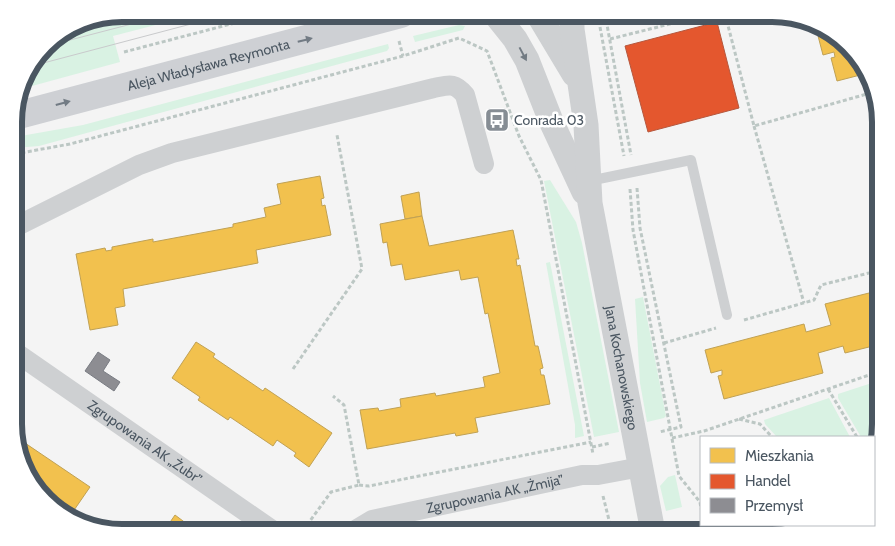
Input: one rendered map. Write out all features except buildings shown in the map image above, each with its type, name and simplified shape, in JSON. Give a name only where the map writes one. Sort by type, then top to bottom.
[{"type":"main road","name":"Aleja Władysława Reymonta","points":[[23,114],[371,22]]},
{"type":"street","name":"Jana Kochanowskiego","points":[[501,22],[515,39],[527,60],[551,121],[589,192]]},
{"type":"street","name":"Jana Kochanowskiego","points":[[543,22],[580,85],[586,125],[589,192],[651,523]]},
{"type":"street","points":[[572,22],[580,85]]},
{"type":"street","points":[[22,223],[107,180],[156,158],[333,112],[451,85],[459,88],[466,95],[484,164]]},
{"type":"street","name":"Zgrupowania AK „Żubr”","points":[[22,357],[263,524]]},
{"type":"street","name":"Zgrupowania AK „Żmija”","points":[[366,524],[372,520],[582,475],[598,475],[641,467]]},
{"type":"lane","points":[[589,192],[631,172],[691,160],[727,315]]},
{"type":"path","points":[[124,52],[238,22]]},
{"type":"path","points":[[607,22],[640,228],[681,427],[670,430]]},
{"type":"path","points":[[610,39],[678,22]]},
{"type":"path","points":[[727,22],[804,303]]},
{"type":"path","points":[[599,23],[631,172],[633,230],[679,476],[700,502]]},
{"type":"path","points":[[22,153],[70,144],[403,56],[459,38],[487,51],[519,136],[541,180],[591,442],[610,523]]},
{"type":"path","points":[[399,41],[403,56]]},
{"type":"path","points":[[754,126],[868,94]]},
{"type":"path","points":[[293,368],[362,269],[333,112]]},
{"type":"path","points":[[739,322],[814,300],[821,285],[872,272]]},
{"type":"path","points":[[664,343],[720,327]]},
{"type":"path","points":[[672,438],[704,431],[872,374]]},
{"type":"path","points":[[828,389],[856,436]]},
{"type":"path","points":[[333,396],[344,405],[359,485]]},
{"type":"path","points":[[739,419],[760,424],[771,436]]},
{"type":"path","points":[[308,524],[331,492],[359,485],[369,486],[591,442]]},
{"type":"green space","points":[[167,22],[113,36],[120,62],[29,87],[39,67],[47,57],[67,39],[78,33],[110,23]]},
{"type":"green space","points":[[459,25],[465,26],[463,30],[415,42],[413,36]]},
{"type":"green space","points":[[388,44],[389,48],[387,51],[39,146],[22,147],[22,136],[83,125]]},
{"type":"green space","points":[[550,180],[576,222],[582,243],[619,432],[594,437],[544,181]]},
{"type":"green space","points":[[550,262],[584,436],[575,438],[575,425],[546,263]]},
{"type":"green space","points":[[643,297],[666,416],[647,422],[640,383],[635,299]]},
{"type":"green space","points":[[872,383],[872,436],[860,436],[838,398],[838,394]]},
{"type":"green space","points":[[829,398],[849,436],[776,436],[765,424],[764,420]]},
{"type":"green space","points":[[675,475],[682,507],[666,511],[660,486],[668,477]]},
{"type":"tram line","points":[[64,42],[139,22]]},
{"type":"tram line","points":[[42,63],[199,22]]},
{"type":"place","name":"Conrada 03","points":[[497,120]]}]
